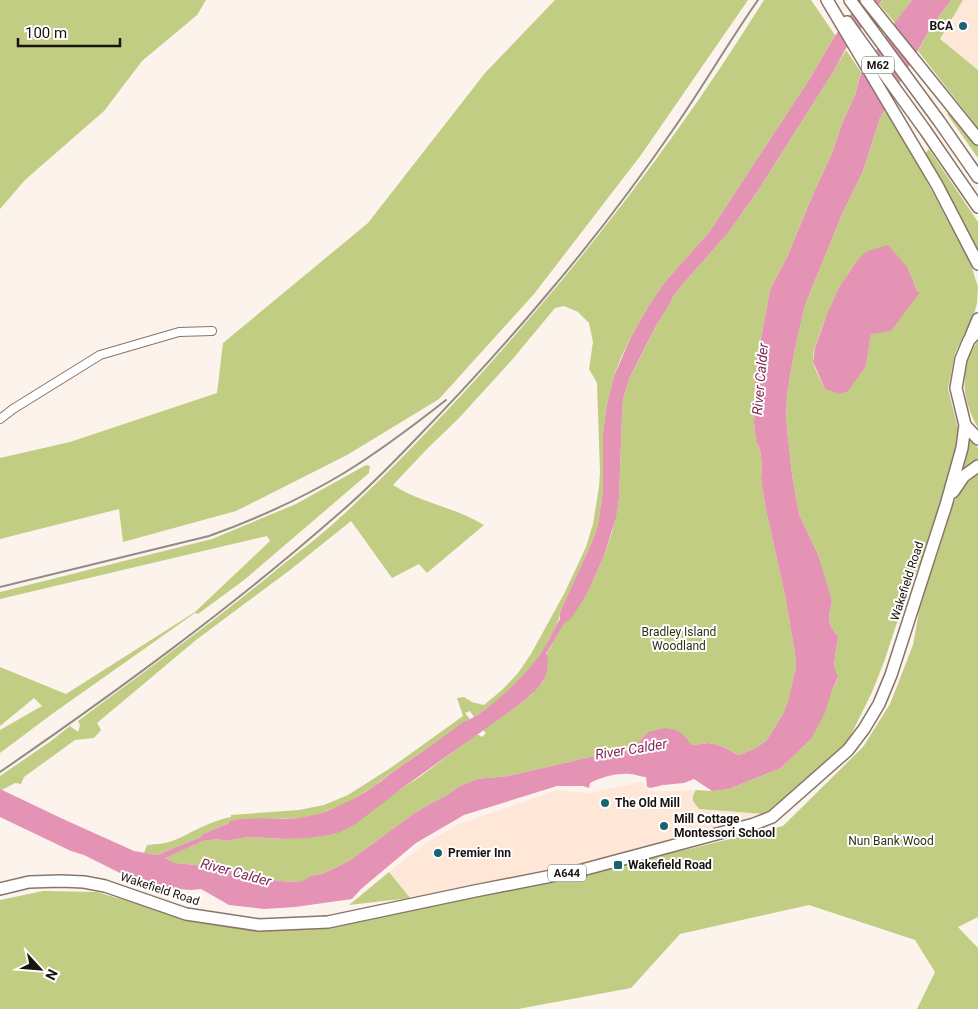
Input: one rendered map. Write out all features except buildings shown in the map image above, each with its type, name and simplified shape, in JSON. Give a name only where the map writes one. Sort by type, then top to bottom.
[{"type":"highway","points":[[827,0],[856,52],[911,141],[978,264]]},
{"type":"highway","name":"M62","points":[[831,0],[926,130],[978,207]]},
{"type":"highway","name":"M62","points":[[850,0],[978,177]]},
{"type":"highway","points":[[866,0],[978,139]]},
{"type":"highway","points":[[969,340],[978,319]]},
{"type":"highway","name":"A644","points":[[978,332],[969,340],[961,359],[956,388],[965,425],[978,439]]},
{"type":"highway","name":"Wakefield Road","points":[[0,889],[29,882],[84,882],[105,886],[186,914],[259,924],[328,922],[582,870],[754,824],[772,817],[848,750],[872,716],[885,690],[946,505],[962,448],[965,425]]},
{"type":"highway","name":"Wakefield Road","points":[[946,505],[964,476],[978,466]]},
{"type":"street","points":[[0,419],[100,355],[179,332],[212,330]]},
{"type":"shaded area","name":"BCA","points":[[963,0],[978,0],[978,70],[940,40]]},
{"type":"shaded area","points":[[641,782],[649,791],[696,790],[692,796],[699,809],[760,814],[592,863],[410,898],[389,872],[427,842],[457,825],[557,790],[589,793]]},
{"type":"green space","points":[[0,0],[206,0],[197,15],[142,61],[104,111],[25,180],[0,209]]},
{"type":"green space","points":[[555,0],[748,0],[641,155],[534,294],[439,399],[347,455],[236,511],[123,542],[119,509],[0,539],[0,458],[70,442],[217,393],[223,343],[368,223],[485,73]]},
{"type":"green space","points":[[764,0],[811,0],[835,35],[809,80],[710,231],[664,283],[631,337],[614,376],[607,404],[603,433],[603,491],[598,524],[555,628],[539,657],[517,682],[501,697],[474,717],[470,711],[465,713],[470,719],[376,785],[345,804],[313,816],[302,818],[230,821],[203,834],[201,837],[157,855],[144,853],[147,845],[172,841],[209,824],[231,817],[231,815],[299,810],[324,805],[348,795],[392,767],[463,716],[457,698],[464,697],[472,702],[484,705],[518,673],[531,654],[565,592],[586,547],[593,524],[599,487],[597,383],[589,369],[593,342],[589,323],[578,312],[564,306],[555,308],[511,361],[459,418],[393,485],[484,525],[427,573],[419,564],[392,578],[351,521],[290,570],[196,640],[97,723],[101,730],[94,738],[75,740],[24,777],[21,784],[15,783],[2,790],[0,789],[0,776],[70,726],[78,732],[80,725],[78,721],[209,623],[310,543],[352,507],[407,452],[517,333],[593,242],[665,148]]},
{"type":"green space","points":[[882,0],[912,0],[895,23],[879,4]]},
{"type":"green space","points":[[951,0],[963,0],[940,39],[978,70],[978,128],[918,51],[931,27]]},
{"type":"green space","name":"Bradley Island Woodland","points":[[846,50],[861,72],[855,95],[788,255],[770,290],[755,380],[754,423],[756,441],[760,449],[761,478],[765,505],[785,595],[796,668],[794,682],[783,714],[767,740],[756,748],[739,755],[714,744],[692,745],[684,735],[648,732],[630,751],[612,752],[508,776],[477,779],[460,786],[413,814],[352,859],[322,874],[310,876],[304,881],[288,882],[273,880],[216,867],[175,863],[165,858],[203,841],[218,839],[224,841],[249,837],[285,839],[330,835],[421,776],[477,734],[482,737],[486,733],[483,730],[532,694],[543,681],[546,655],[565,621],[587,594],[604,556],[612,532],[619,499],[623,399],[629,379],[673,297],[728,233],[759,189]]},
{"type":"green space","points":[[885,109],[910,150],[958,240],[967,252],[978,287],[974,314],[955,353],[948,389],[959,432],[957,449],[922,560],[908,589],[872,692],[849,739],[829,761],[774,810],[764,814],[699,809],[693,800],[696,790],[729,789],[781,768],[811,739],[838,678],[834,665],[838,637],[830,625],[829,615],[832,602],[819,557],[799,514],[792,474],[786,419],[787,396],[794,353],[807,300],[843,212],[863,171],[880,118]],"holes":[[[862,255],[908,268],[917,291],[920,292],[871,334],[866,366],[825,389],[814,367],[814,352],[829,310],[849,272]]]},
{"type":"green space","points":[[950,112],[978,147],[978,158],[947,114]]},
{"type":"green space","points":[[929,149],[978,222],[978,254],[925,154]]},
{"type":"green space","points":[[978,341],[978,428],[968,407],[964,384],[967,362]]},
{"type":"green space","points":[[969,439],[978,448],[978,461],[972,463],[960,473]]},
{"type":"green space","points":[[366,465],[370,466],[369,473],[244,580],[198,614],[195,613],[52,714],[0,753],[0,730],[42,706],[34,698],[0,726],[0,667],[66,694],[195,612],[270,541],[267,536],[0,599],[0,592],[212,539],[296,504]]},
{"type":"green space","name":"Nun Bank Wood","points":[[978,473],[978,917],[958,927],[978,948],[978,1009],[917,1009],[935,972],[915,940],[809,905],[680,934],[631,988],[518,1009],[0,1009],[0,900],[43,891],[97,892],[191,920],[338,924],[689,849],[783,826],[863,747],[890,704],[913,645],[923,589],[937,556],[952,507],[966,484]]},
{"type":"green space","points":[[389,872],[410,898],[349,905]]},
{"type":"water","name":"River Calder","points":[[861,0],[882,0],[845,50],[759,189],[728,233],[673,297],[629,379],[623,399],[619,499],[616,517],[604,556],[587,594],[570,620],[565,622],[546,654],[548,656],[547,671],[538,687],[516,707],[401,789],[357,823],[340,832],[307,838],[249,837],[224,841],[218,839],[203,841],[165,858],[175,863],[216,867],[273,880],[303,881],[310,876],[322,874],[352,859],[413,814],[460,786],[477,779],[508,776],[612,752],[630,751],[648,732],[665,728],[676,730],[684,735],[692,745],[714,744],[739,755],[756,748],[767,740],[783,714],[796,668],[785,595],[765,505],[761,478],[760,449],[756,441],[754,423],[755,380],[770,290],[788,255],[833,151],[841,126],[855,95],[861,73],[912,0],[951,0],[931,27],[880,118],[863,171],[843,212],[807,300],[794,353],[787,395],[786,419],[792,474],[799,514],[819,557],[832,602],[829,615],[830,625],[838,637],[834,665],[838,677],[824,715],[811,739],[781,768],[729,789],[712,791],[694,779],[684,783],[651,788],[647,787],[646,777],[630,774],[614,775],[599,779],[590,783],[589,788],[583,786],[557,786],[464,815],[416,843],[361,889],[352,899],[295,907],[264,909],[229,905],[201,889],[162,888],[124,875],[0,817],[0,789],[134,851],[157,855],[201,837],[203,834],[230,821],[240,819],[300,818],[318,814],[344,804],[369,790],[463,722],[482,712],[515,684],[533,664],[547,643],[560,619],[560,612],[592,542],[598,524],[603,491],[603,433],[607,404],[614,376],[631,337],[664,283],[710,231],[809,80],[834,37]]},
{"type":"water","points":[[888,245],[908,268],[917,291],[920,292],[891,331],[871,334],[866,366],[848,391],[840,394],[825,389],[813,362],[815,348],[827,314],[840,286],[862,255],[868,251]]},
{"type":"railway","points":[[0,772],[87,711],[214,617],[336,516],[393,463],[496,354],[596,235],[677,124],[758,0]]},
{"type":"railway","points":[[0,587],[209,536],[244,523],[295,500],[344,473],[396,438],[446,400]]},
{"type":"place","name":"BCA","points":[[963,26]]},
{"type":"place","name":"The Old Mill","points":[[605,803]]},
{"type":"place","name":"Mill Cottage Montessori School","points":[[664,826]]},
{"type":"place","name":"Premier Inn","points":[[438,853]]},
{"type":"place","name":"Wakefield Road","points":[[618,865]]}]
